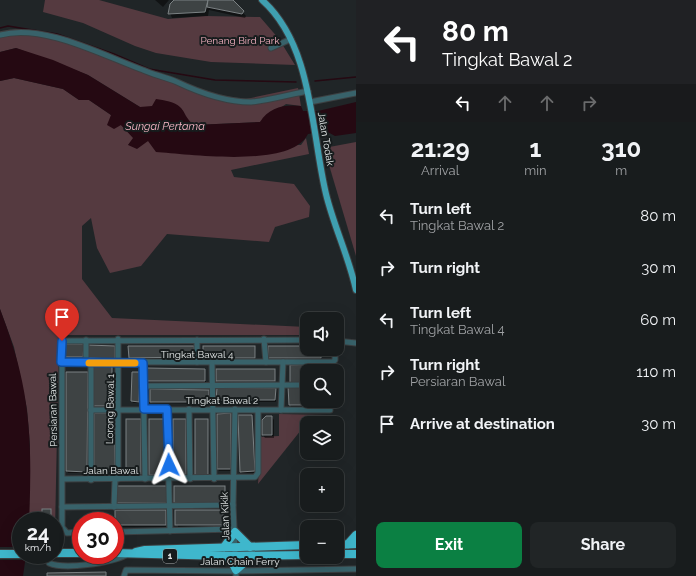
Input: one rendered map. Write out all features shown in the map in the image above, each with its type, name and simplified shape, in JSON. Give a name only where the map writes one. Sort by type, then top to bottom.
[{"type":"highway","points":[[224,548],[234,531],[250,547]]},
{"type":"highway","points":[[352,544],[356,535]]},
{"type":"highway","name":"Jalan Chain Ferry","points":[[131,553],[145,550],[300,545]]},
{"type":"highway","name":"Jalan Chain Ferry","points":[[124,553],[147,555],[224,556],[300,555]]},
{"type":"highway","points":[[0,554],[12,554]]},
{"type":"highway","points":[[344,554],[356,554]]},
{"type":"highway","points":[[224,556],[229,559],[236,572],[253,556]]},
{"type":"main road","name":"Jalan Todak","points":[[262,0],[276,14],[291,39],[300,63],[308,91],[326,195],[348,258],[356,290]]},
{"type":"street","points":[[0,34],[28,31],[88,48],[142,70],[177,82],[188,88],[218,97],[250,102],[308,91]]},
{"type":"street","points":[[271,48],[291,39]]},
{"type":"street","points":[[310,105],[356,93]]},
{"type":"street","name":"Lorong Bawal 1","points":[[114,507],[117,480],[119,409],[118,339]]},
{"type":"street","points":[[264,339],[266,362]]},
{"type":"street","points":[[91,480],[91,410],[86,340],[300,340]]},
{"type":"street","name":"Persiaran Bawal","points":[[63,479],[62,341],[86,340]]},
{"type":"street","points":[[197,340],[197,362]]},
{"type":"street","points":[[344,342],[356,343]]},
{"type":"street","name":"Tingkat Bawal 4","points":[[61,362],[333,362],[335,360],[335,356]]},
{"type":"street","points":[[281,410],[283,362]]},
{"type":"street","points":[[143,363],[145,479]]},
{"type":"street","points":[[212,363],[214,409],[214,479]]},
{"type":"street","points":[[144,386],[300,385]]},
{"type":"street","points":[[167,409],[170,531]]},
{"type":"street","points":[[189,409],[190,479]]},
{"type":"street","name":"Jalan Kikik","points":[[235,409],[233,505],[236,572]]},
{"type":"street","name":"Tingkat Bawal 2","points":[[91,410],[330,410]]},
{"type":"street","name":"Jalan Bawal","points":[[63,479],[233,479],[255,477],[258,473],[258,410]]},
{"type":"street","points":[[63,479],[62,507],[64,531],[67,533],[72,533]]},
{"type":"street","points":[[62,507],[169,507],[233,505]]},
{"type":"street","points":[[124,532],[234,531]]},
{"type":"street","points":[[53,564],[60,566],[113,561],[131,553]]},
{"type":"street","name":"Jalan Chain Ferry","points":[[124,574],[126,570],[140,573],[189,573],[356,569]]},
{"type":"green space","name":"Penang Bird Park","points":[[45,0],[99,0],[168,19],[205,16],[260,17],[279,39],[295,65],[211,62],[156,53],[135,46],[83,23],[43,12]]},
{"type":"green space","points":[[17,29],[72,42],[215,95],[246,99],[298,88],[301,106],[286,104],[260,122],[194,125],[187,120],[181,108],[140,107],[88,75],[16,48],[0,52],[0,32]]},
{"type":"green space","points":[[14,78],[63,89],[79,100],[89,100],[111,115],[134,138],[128,145],[148,141],[301,145],[306,138],[309,154],[231,170],[234,177],[294,184],[310,206],[309,217],[275,227],[269,242],[167,234],[141,266],[110,273],[97,248],[91,218],[82,226],[82,279],[112,318],[300,327],[300,335],[59,335],[55,512],[29,512],[30,445],[27,409],[14,347],[0,309],[0,81]]},
{"type":"green space","points":[[356,142],[356,256],[324,148]]},
{"type":"green space","points":[[279,414],[328,415],[300,416],[300,431],[258,484],[261,437],[279,436]]},
{"type":"water","name":"Sungai Pertama","points":[[16,48],[53,60],[88,75],[140,107],[152,106],[156,99],[178,105],[194,125],[260,122],[268,113],[283,106],[301,106],[303,111],[318,111],[356,102],[356,133],[335,136],[326,131],[308,134],[298,145],[282,152],[261,156],[238,157],[156,152],[148,141],[137,149],[128,145],[133,138],[121,125],[114,129],[107,125],[111,115],[89,100],[79,100],[63,89],[14,78],[0,81],[0,52]]},
{"type":"water","points":[[0,309],[20,372],[28,416],[30,468],[29,512],[12,512],[12,564],[25,564],[23,576],[0,576]]},
{"type":"pier","points":[[0,547],[12,547],[12,560],[0,560]]},
{"type":"building","points":[[174,0],[208,0],[205,12],[168,14],[170,4]]},
{"type":"building","points":[[208,0],[233,0],[244,11],[242,14],[207,7]]},
{"type":"building","points":[[64,344],[84,344],[83,357],[64,357]]},
{"type":"building","points":[[88,345],[115,346],[115,359],[88,358]]},
{"type":"building","points":[[128,346],[194,346],[195,357],[129,358]]},
{"type":"building","points":[[203,346],[255,346],[255,358],[203,358]]},
{"type":"building","points":[[268,346],[300,346],[300,356],[321,356],[321,358],[268,358]]},
{"type":"building","points":[[290,365],[300,365],[300,384],[290,384]]},
{"type":"building","points":[[93,366],[112,366],[112,406],[93,406]]},
{"type":"building","points":[[146,368],[205,369],[205,381],[146,381]]},
{"type":"building","points":[[216,369],[275,369],[275,381],[216,381]]},
{"type":"building","points":[[66,372],[88,372],[87,472],[66,471]]},
{"type":"building","points":[[132,372],[140,372],[139,402],[131,401]]},
{"type":"building","points":[[288,386],[300,386],[300,405],[289,405]]},
{"type":"building","points":[[217,388],[276,388],[275,400],[216,400]]},
{"type":"building","points":[[150,389],[209,390],[209,402],[150,402]]},
{"type":"building","points":[[94,413],[114,413],[115,471],[94,472]]},
{"type":"building","points":[[231,413],[231,469],[217,469],[217,414]]},
{"type":"building","points":[[238,415],[252,415],[255,471],[240,472]]},
{"type":"building","points":[[266,416],[272,416],[272,435],[262,435],[262,420]]},
{"type":"building","points":[[126,419],[141,419],[141,474],[126,474]]},
{"type":"building","points":[[149,419],[165,419],[165,475],[149,475]]},
{"type":"building","points":[[173,419],[186,419],[186,477],[173,477]]},
{"type":"building","points":[[195,419],[208,419],[208,477],[195,477]]},
{"type":"building","points":[[116,486],[167,486],[167,503],[116,503]]},
{"type":"building","points":[[174,486],[225,486],[225,503],[174,503]]},
{"type":"building","points":[[42,509],[51,509],[51,512],[42,512]]},
{"type":"building","points":[[115,510],[166,510],[166,525],[124,525],[124,512],[115,512]]},
{"type":"building","points":[[175,510],[223,510],[223,525],[175,525]]},
{"type":"building","points":[[106,572],[106,576],[47,576],[47,573]]},
{"type":"waterway","points":[[0,28],[8,26],[57,34],[114,54],[149,69],[215,80],[296,82]]},
{"type":"waterway","points":[[315,81],[356,77]]},
{"type":"slow traffic","points":[[89,363],[135,363]]},
{"type":"route","points":[[62,341],[61,362],[143,363],[144,409],[167,409],[169,465]]}]
